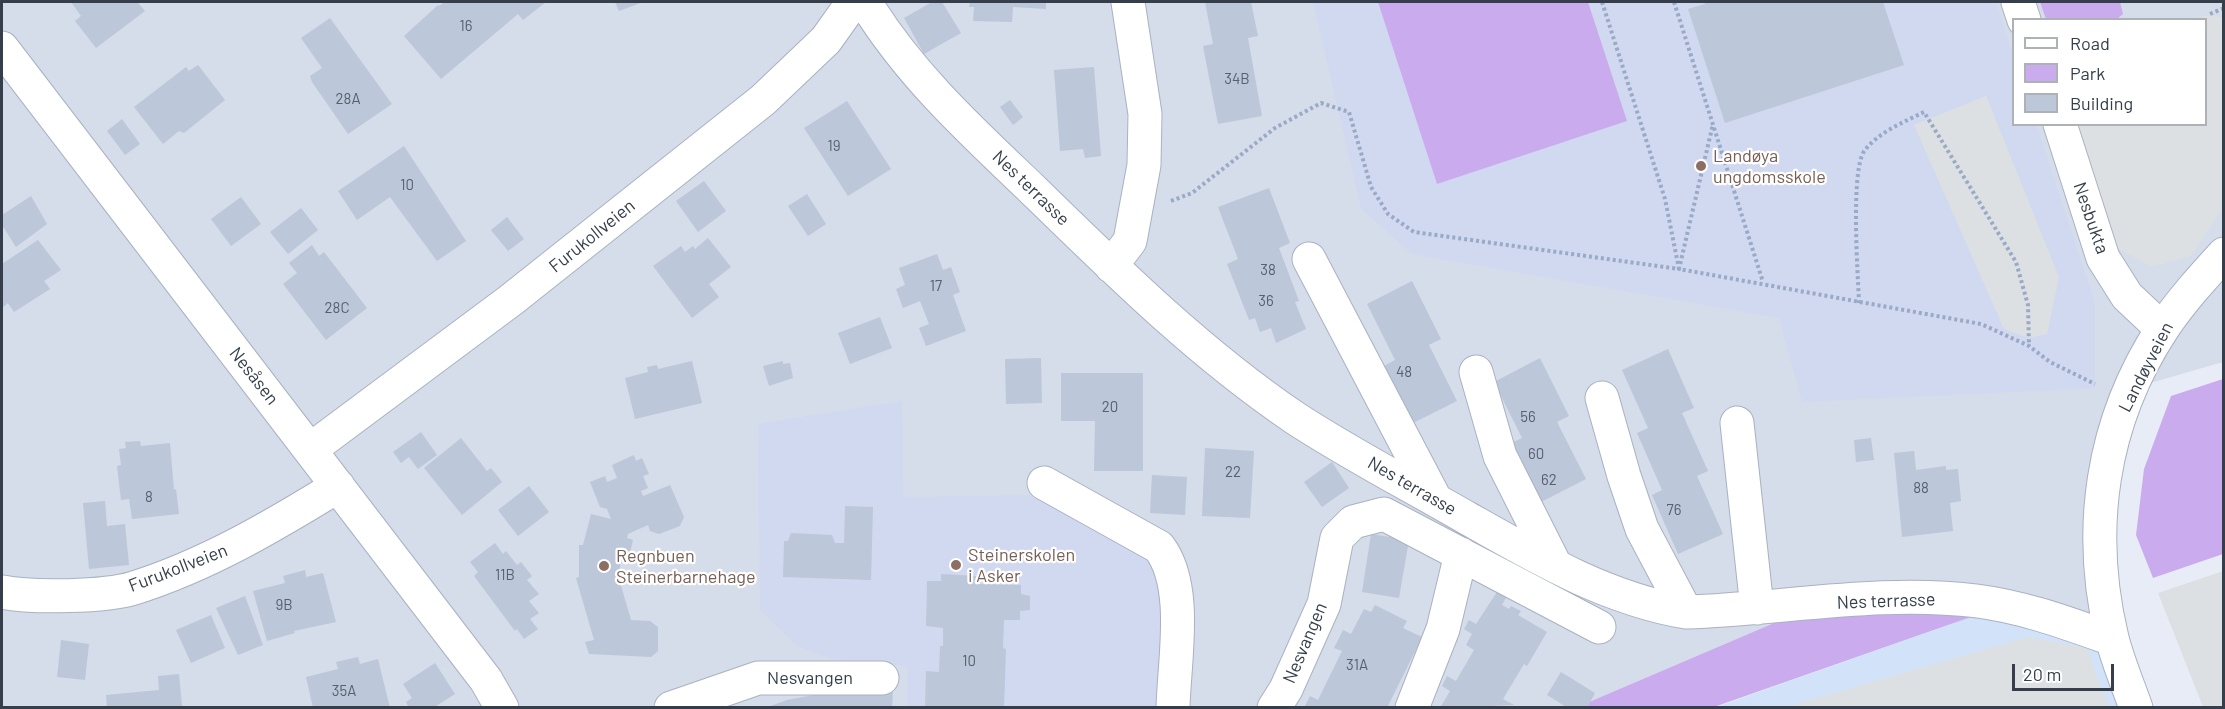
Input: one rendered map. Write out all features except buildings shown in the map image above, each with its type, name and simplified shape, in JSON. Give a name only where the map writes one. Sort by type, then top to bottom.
[{"type":"street","name":"Furukollveien","points":[[311,449],[512,300],[763,100],[826,40],[853,2]]},
{"type":"street","name":"Nes terrasse","points":[[865,2],[902,56],[940,100],[1111,266],[1240,377],[1295,418],[1555,566],[1592,584],[1653,607],[1686,612],[1910,597],[1976,601],[2031,611],[2112,639]]},
{"type":"street","points":[[1111,266],[1130,241],[1144,165],[1145,114],[1128,2]]},
{"type":"street","points":[[2018,2],[2024,18]]},
{"type":"street","name":"Nesåsen","points":[[2,48],[311,449],[486,680],[502,708]]},
{"type":"street","name":"Nesbukta","points":[[2061,126],[2103,258],[2127,296],[2163,329]]},
{"type":"street","name":"Landøyveien","points":[[2136,708],[2112,639],[2100,571],[2099,509],[2106,457],[2126,399],[2163,329],[2223,254]]},
{"type":"street","points":[[1309,259],[1435,499]]},
{"type":"street","points":[[1476,372],[1500,456],[1555,566]]},
{"type":"street","points":[[1602,398],[1642,529],[1686,612]]},
{"type":"street","points":[[1737,423],[1757,608]]},
{"type":"street","points":[[1044,483],[1158,547],[1166,557],[1177,596],[1173,708]]},
{"type":"street","name":"Furukollveien","points":[[2,592],[63,596],[132,589],[250,540],[338,486]]},
{"type":"street","name":"Nesvangen","points":[[1274,708],[1286,689],[1324,604],[1337,538],[1353,522],[1384,514],[1599,627]]},
{"type":"street","points":[[1412,708],[1443,629],[1461,554]]},
{"type":"street","name":"Nesvangen","points":[[671,708],[758,678],[882,678]]},
{"type":"path","points":[[1602,2],[1665,199],[1679,269]]},
{"type":"path","points":[[1674,2],[1763,282]]},
{"type":"path","points":[[2210,14],[2223,8]]},
{"type":"path","points":[[1136,214],[1192,193],[1275,128],[1321,103],[1349,112],[1371,187],[1388,214],[1414,232],[1763,282],[1858,303],[1981,324],[2029,346],[2050,363],[2126,399]]},
{"type":"path","points":[[1858,303],[1856,174],[1864,150],[1889,130],[1924,112],[2016,262],[2028,305],[2029,346]]},
{"type":"path","points":[[1679,269],[1713,124]]},
{"type":"shaded area","points":[[2,2],[2223,2],[2223,362],[2147,384],[2115,478],[2110,571],[2118,628],[1788,617],[1575,708],[2,707]]},
{"type":"shaded area","name":"Landøya ungdomsskole","points":[[1313,2],[1996,2],[2012,53],[2012,126],[2036,126],[2095,303],[2095,388],[1802,402],[1779,318],[1412,254],[1361,208]]},
{"type":"shaded area","points":[[2210,14],[2223,18],[2223,208],[2191,256],[2152,267],[2112,245],[2077,126],[2207,126],[2207,18],[2196,18]]},
{"type":"shaded area","points":[[1986,96],[2059,277],[2047,334],[2029,338],[2004,329],[1914,125]]},
{"type":"shaded area","name":"Steinerskolen i Asker","points":[[902,401],[903,497],[1044,495],[1144,552],[1161,578],[1164,707],[907,707],[907,666],[833,659],[797,646],[760,610],[758,424]]},
{"type":"shaded area","points":[[2223,571],[2223,707],[2203,707],[2158,593]]},
{"type":"shaded area","points":[[1988,611],[2106,645],[2128,708],[1714,708]]},
{"type":"shaded area","points":[[2028,637],[2087,648],[2108,707],[1786,707]]},
{"type":"green space","points":[[1378,2],[1588,2],[1627,121],[1437,184]]},
{"type":"green space","points":[[2040,2],[2120,2],[2123,14],[2118,18],[2046,18]]},
{"type":"green space","points":[[2223,379],[2223,554],[2153,578],[2136,535],[2144,469],[2171,396]]},
{"type":"green space","points":[[1988,611],[1714,707],[1575,708],[1788,617]]},
{"type":"place","name":"Landøya ungdomsskole","points":[[1701,166]]},
{"type":"place","name":"Steinerskolen i Asker","points":[[956,565]]},
{"type":"place","name":"Regnbuen Steinerbarnehage","points":[[604,566]]}]
